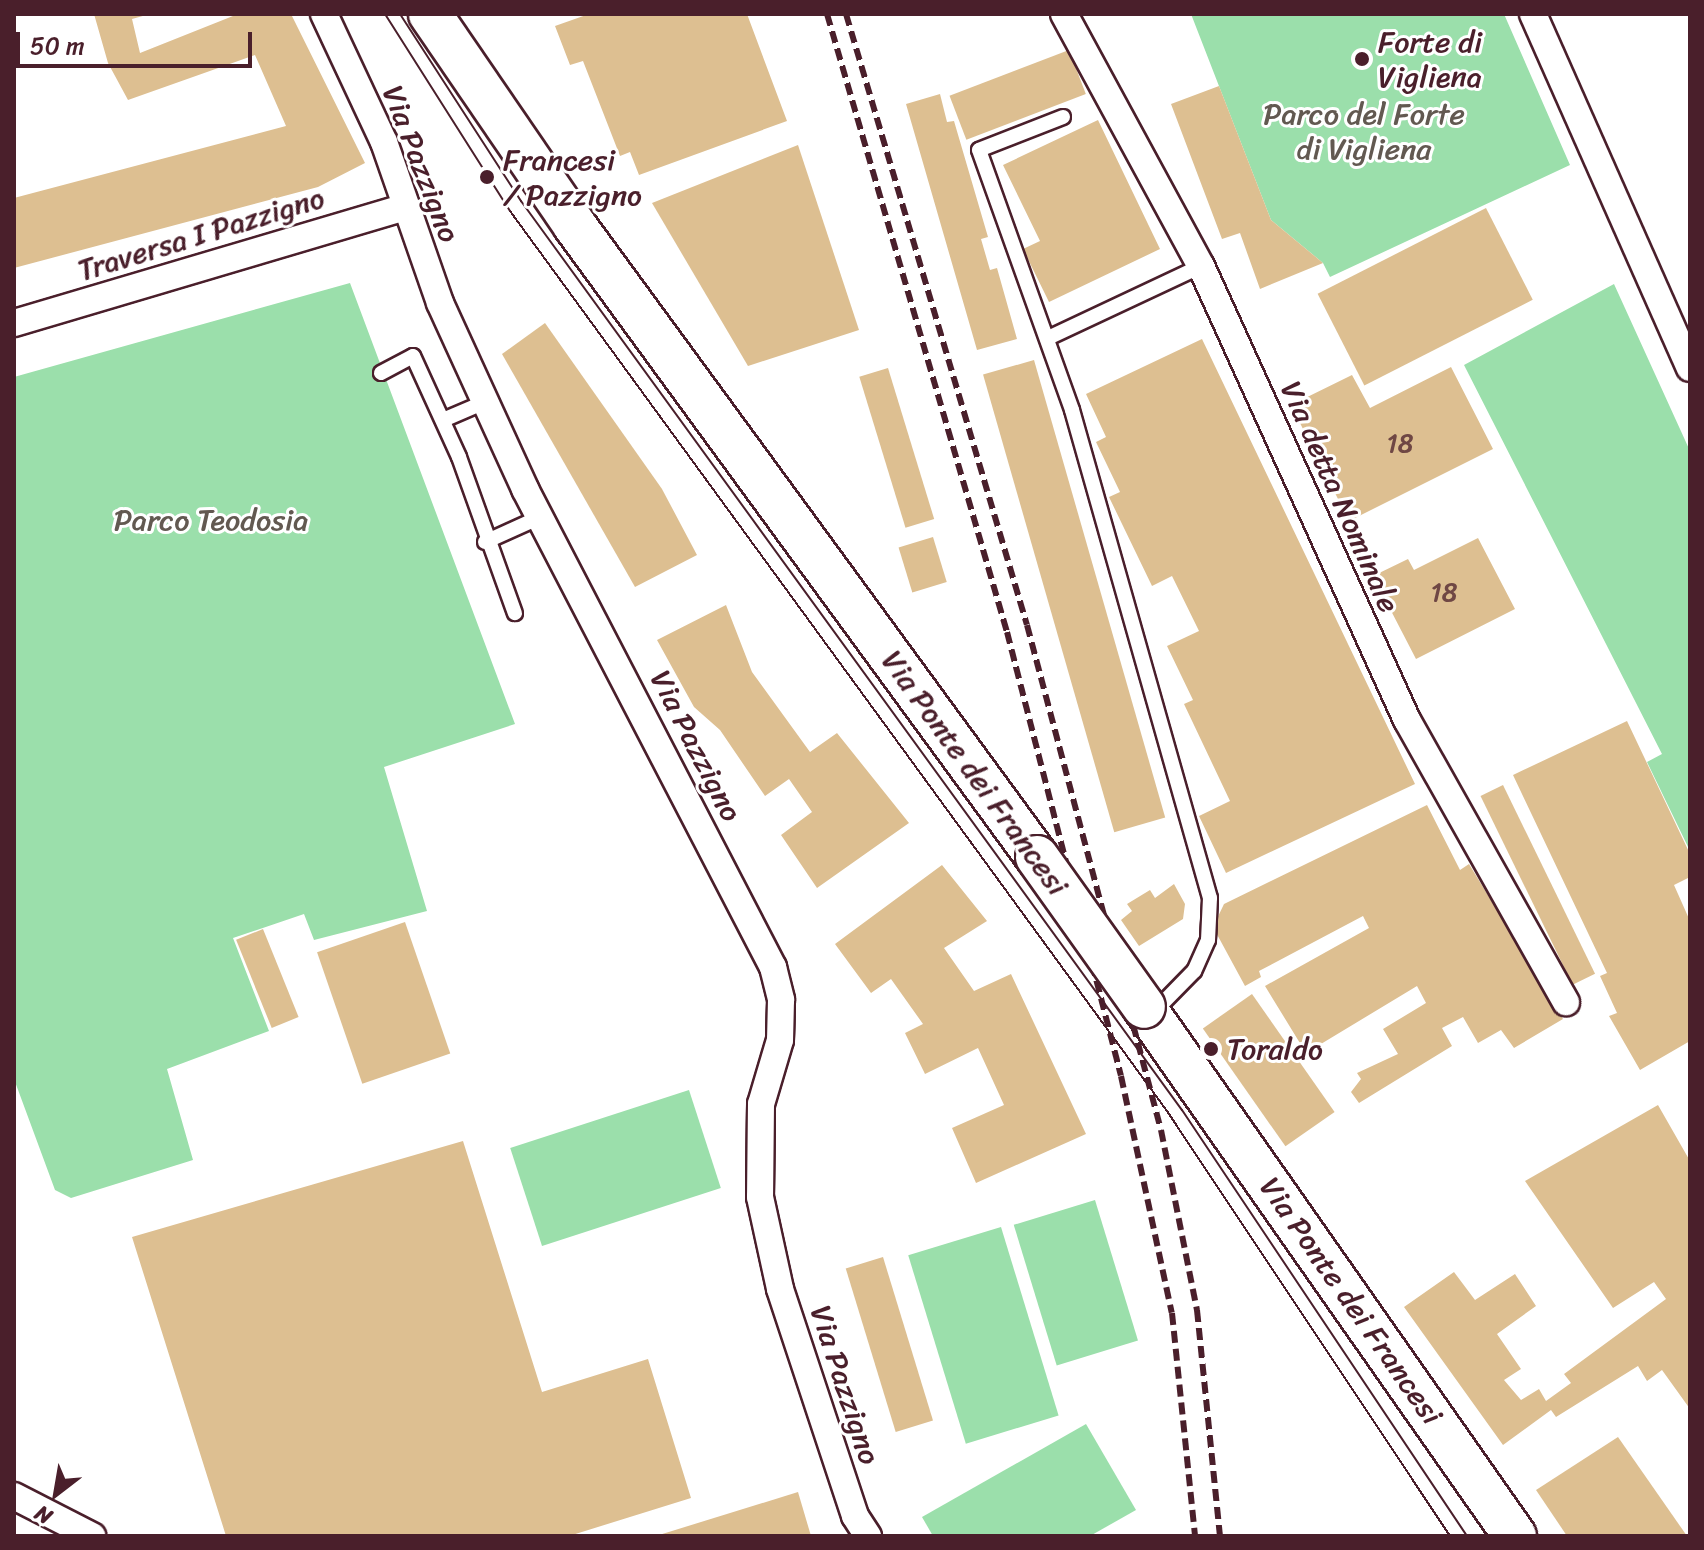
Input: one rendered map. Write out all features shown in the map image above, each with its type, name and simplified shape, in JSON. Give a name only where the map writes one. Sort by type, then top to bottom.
[{"type":"main road","name":"Via Ponte dei Francesi","points":[[430,14],[575,226],[1037,857],[1515,1536]]},
{"type":"street","name":"Via Pazzigno","points":[[324,14],[384,142],[406,207],[485,402],[538,518],[773,967],[781,1000],[780,1040],[761,1104],[760,1197],[780,1289],[855,1516],[868,1536]]},
{"type":"street","name":"Via detta Nominale","points":[[1064,14],[1201,266],[1407,720],[1566,1002]]},
{"type":"street","points":[[1533,14],[1690,368]]},
{"type":"street","name":"Traversa I Pazzigno","points":[[14,323],[406,207]]},
{"type":"street","points":[[14,1496],[92,1536]]},
{"type":"lane","points":[[1063,117],[979,150],[1048,338],[1210,898],[1208,940],[1194,971],[1147,1012]]},
{"type":"lane","points":[[1048,338],[1201,266]]},
{"type":"lane","points":[[381,373],[413,356],[443,420],[485,542],[515,613]]},
{"type":"lane","points":[[443,420],[485,402]]},
{"type":"lane","points":[[485,542],[538,518]]},
{"type":"green space","name":"Parco del Forte di Vigliena","points":[[1191,14],[1504,14],[1570,165],[1330,277],[1323,263],[1271,220]]},
{"type":"green space","name":"Parco Teodosia","points":[[350,283],[515,724],[384,767],[427,911],[314,940],[304,914],[233,938],[269,1031],[167,1069],[193,1160],[71,1198],[55,1190],[14,1079],[14,377]]},
{"type":"green space","points":[[1614,284],[1690,451],[1690,851],[1647,762],[1662,754],[1464,365]]},
{"type":"green space","points":[[689,1090],[721,1188],[542,1246],[510,1148]]},
{"type":"green space","points":[[1095,1200],[1138,1341],[1057,1365],[1014,1225]]},
{"type":"green space","points":[[1001,1227],[1059,1415],[966,1444],[908,1255]]},
{"type":"green space","points":[[1086,1424],[1136,1510],[1090,1536],[933,1536],[922,1517]]},
{"type":"building","points":[[94,14],[150,14],[132,19],[140,53],[238,14],[291,14],[365,163],[318,187],[14,268],[14,198],[286,126],[255,55],[128,100],[108,63]]},
{"type":"building","points":[[589,14],[747,14],[787,121],[639,175],[630,152],[620,156],[583,61],[570,65],[555,26]]},
{"type":"building","points":[[1069,50],[1086,94],[966,140],[950,96]]},
{"type":"building","points":[[1219,86],[1271,220],[1323,263],[1260,289],[1240,233],[1222,239],[1171,104]]},
{"type":"building","points":[[940,94],[947,122],[954,121],[988,237],[981,239],[990,270],[997,268],[1017,339],[977,350],[906,104]]},
{"type":"building","points":[[1098,120],[1160,249],[1049,302],[1023,249],[1040,241],[1003,165]]},
{"type":"building","points":[[798,145],[859,330],[748,366],[652,203]]},
{"type":"building","points":[[1486,208],[1533,300],[1364,386],[1318,294]]},
{"type":"building","points":[[545,323],[662,489],[697,555],[635,587],[502,354]]},
{"type":"building","points":[[1202,339],[1415,784],[1226,873],[1199,816],[1230,801],[1184,704],[1193,700],[1167,646],[1199,631],[1172,576],[1152,586],[1109,497],[1120,492],[1096,442],[1106,437],[1086,394]]},
{"type":"building","points":[[1034,360],[1165,818],[1114,832],[983,375]]},
{"type":"building","points":[[1451,367],[1493,449],[1349,521],[1291,405],[1352,375],[1370,408]]},
{"type":"building","points":[[888,368],[934,519],[906,528],[859,377]]},
{"type":"building","points":[[933,537],[947,582],[912,592],[899,548]]},
{"type":"building","points":[[1478,538],[1515,609],[1416,659],[1373,576],[1408,559],[1414,570]]},
{"type":"building","points":[[726,605],[752,672],[810,752],[837,733],[909,823],[817,888],[781,835],[812,812],[789,779],[765,796],[720,730],[694,707],[657,640]]},
{"type":"building","points":[[1627,721],[1690,854],[1690,877],[1674,885],[1690,921],[1690,1041],[1640,1070],[1609,1016],[1617,1013],[1600,976],[1607,973],[1513,775]]},
{"type":"building","points":[[1503,785],[1595,974],[1573,985],[1481,796]]},
{"type":"building","points":[[1427,805],[1460,870],[1469,864],[1563,1019],[1514,1048],[1501,1030],[1478,1043],[1463,1017],[1442,1028],[1452,1046],[1359,1103],[1351,1092],[1361,1079],[1357,1073],[1398,1054],[1383,1029],[1426,1003],[1417,986],[1306,1053],[1265,986],[1369,928],[1363,916],[1259,971],[1261,977],[1245,986],[1213,927],[1224,904]]},
{"type":"building","points":[[942,865],[987,921],[944,948],[974,991],[1011,974],[1086,1134],[976,1183],[952,1128],[1004,1105],[978,1048],[925,1074],[905,1033],[923,1024],[891,979],[871,993],[835,944]]},
{"type":"building","points":[[1174,884],[1185,904],[1183,919],[1139,946],[1121,920],[1132,911],[1127,904],[1150,890],[1155,898]]},
{"type":"building","points":[[405,922],[450,1053],[362,1084],[317,952]]},
{"type":"building","points":[[263,929],[299,1017],[272,1028],[236,940]]},
{"type":"building","points":[[1252,994],[1335,1112],[1285,1146],[1203,1028]]},
{"type":"building","points":[[1658,1105],[1690,1161],[1690,1409],[1662,1370],[1647,1381],[1638,1366],[1556,1417],[1551,1410],[1503,1445],[1404,1307],[1454,1272],[1475,1300],[1515,1274],[1536,1306],[1497,1334],[1521,1369],[1504,1380],[1521,1400],[1539,1389],[1546,1401],[1571,1383],[1564,1374],[1666,1299],[1654,1282],[1613,1308],[1525,1181]]},
{"type":"building","points":[[463,1141],[542,1392],[648,1359],[691,1498],[569,1536],[226,1536],[132,1237]]},
{"type":"building","points":[[883,1257],[933,1421],[896,1432],[846,1268]]},
{"type":"building","points":[[1618,1437],[1687,1536],[1567,1536],[1536,1490]]},
{"type":"building","points":[[798,1492],[811,1536],[659,1536],[659,1535]]},
{"type":"tram line","points":[[385,14],[510,211],[1167,1111],[1450,1536]]},
{"type":"tram line","points":[[400,14],[521,201],[1182,1110],[1467,1536]]},
{"type":"railway","points":[[827,14],[1007,632],[1121,1076],[1172,1313],[1195,1536]]},
{"type":"railway","points":[[846,14],[1027,625],[1161,1130],[1197,1310],[1220,1536]]},
{"type":"place","name":"Forte di Vigliena","points":[[1362,59]]},
{"type":"place","name":"Francesi / Pazzigno","points":[[487,177]]},
{"type":"place","name":"Toraldo","points":[[1211,1049]]}]
